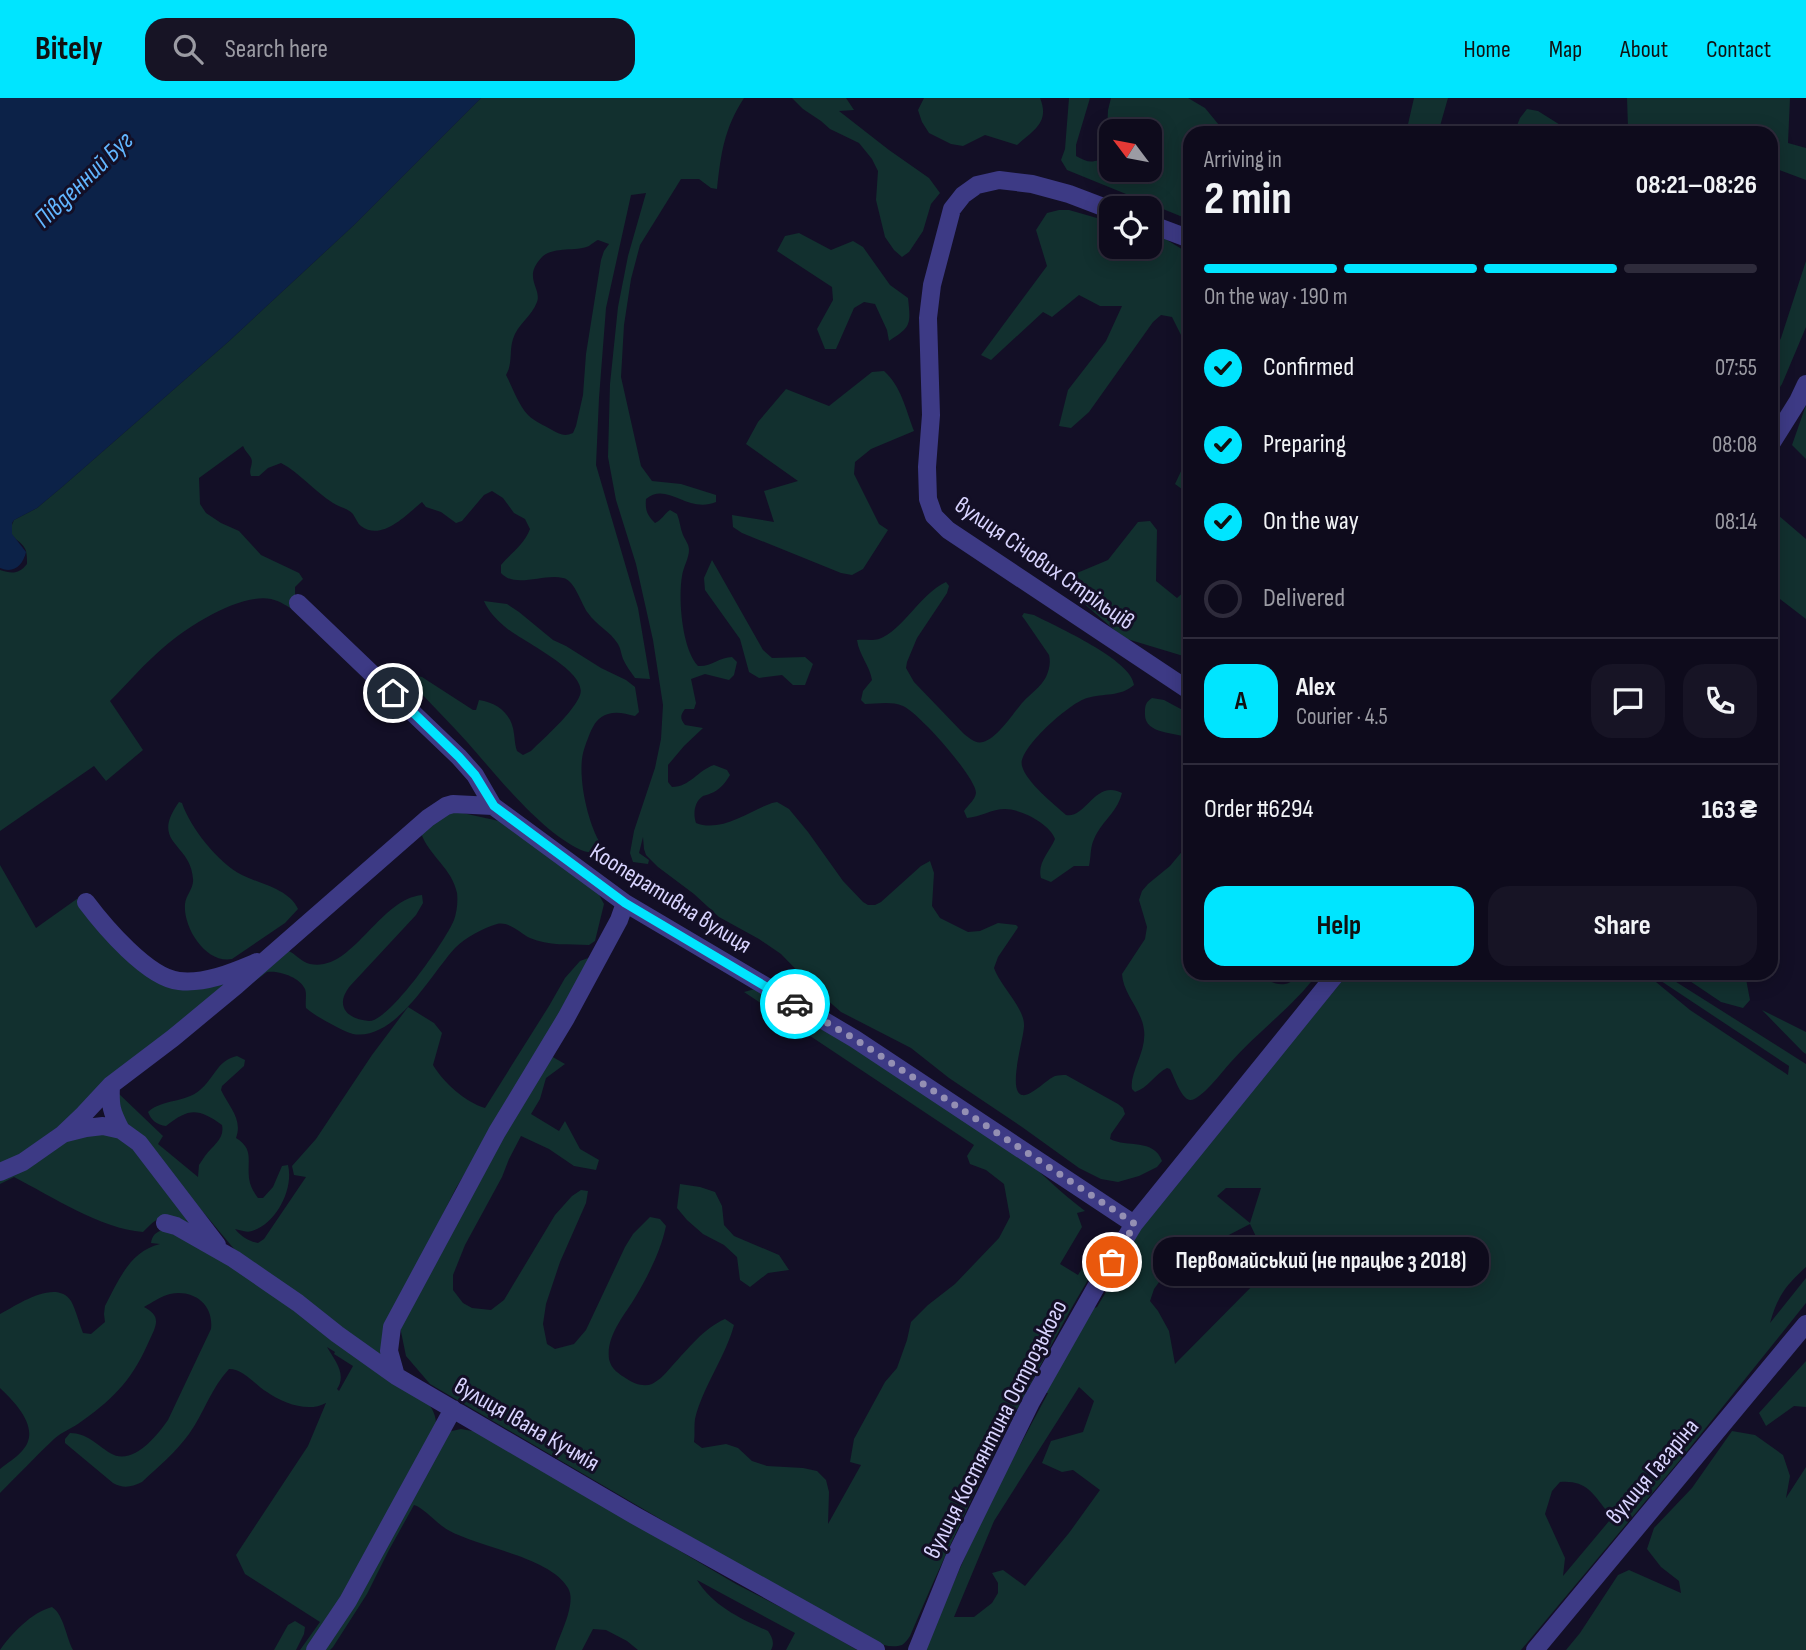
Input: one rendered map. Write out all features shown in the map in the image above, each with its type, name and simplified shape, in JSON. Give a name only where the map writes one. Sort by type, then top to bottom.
[{"type":"street","name":"вулиця Січових Стрільців","points":[[1099,205],[1032,184],[999,180],[977,185],[963,195],[952,209],[932,285],[928,318],[931,415],[927,467],[928,499],[934,516],[948,530],[1183,686]]},
{"type":"street","points":[[1162,228],[1183,236]]},
{"type":"street","points":[[1778,433],[1806,384]]},
{"type":"street","name":"Кооперативна вулиця","points":[[298,603],[459,757],[475,775],[494,806],[625,903],[855,1039],[1135,1224]]},
{"type":"street","points":[[0,1171],[23,1162],[62,1134],[111,1084],[173,1038],[439,810],[453,804],[494,806]]},
{"type":"street","points":[[86,902],[137,958],[176,981],[215,978],[267,959]]},
{"type":"street","points":[[396,1376],[389,1351],[392,1327],[497,1132],[566,1018],[619,920],[625,903]]},
{"type":"street","name":"вулиця Костянтина Острозького","points":[[917,1650],[953,1561],[1031,1402],[1100,1280],[1135,1224],[1331,980]]},
{"type":"street","points":[[111,1084],[112,1114],[121,1130]]},
{"type":"street","points":[[62,1134],[103,1126],[121,1130],[139,1143],[223,1253]]},
{"type":"street","name":"вулиця Івана Кучмія","points":[[165,1223],[176,1226],[223,1253],[298,1303],[396,1376],[634,1515],[876,1650]]},
{"type":"street","name":"вулиця Гагаріна","points":[[1535,1650],[1806,1324]]},
{"type":"street","points":[[315,1650],[348,1601],[453,1409]]},
{"type":"green space","points":[[481,98],[744,98],[724,142],[717,189],[699,179],[681,179],[640,245],[631,279],[624,325],[621,377],[641,466],[652,481],[681,484],[716,495],[716,502],[706,505],[662,494],[654,494],[646,499],[647,512],[655,523],[670,510],[677,514],[688,546],[681,597],[682,623],[688,648],[698,666],[728,657],[737,662],[734,675],[729,680],[705,674],[691,679],[696,703],[694,709],[685,709],[681,719],[685,725],[703,728],[668,765],[668,782],[672,787],[684,784],[714,765],[727,770],[730,775],[723,785],[698,801],[696,823],[725,823],[777,802],[789,809],[843,881],[868,905],[881,902],[930,861],[934,873],[932,906],[940,918],[968,932],[980,931],[998,923],[1016,925],[1017,929],[998,957],[994,968],[1017,1004],[1023,1019],[1016,1075],[1018,1091],[1026,1095],[1055,1076],[1066,1075],[1123,1108],[1125,1114],[1110,1139],[1153,1149],[1162,1161],[1157,1167],[1118,1182],[1101,1179],[1079,1168],[949,1078],[911,1048],[841,1012],[781,954],[719,917],[658,867],[646,855],[643,837],[639,853],[649,860],[648,864],[633,862],[630,853],[634,831],[655,768],[661,739],[663,705],[653,640],[636,564],[616,500],[608,457],[610,384],[618,307],[628,256],[646,193],[631,195],[606,308],[596,465],[638,608],[650,679],[635,678],[624,662],[618,644],[591,617],[567,580],[555,577],[514,580],[501,573],[501,565],[521,544],[530,529],[525,519],[514,513],[503,498],[492,491],[484,495],[462,521],[456,523],[441,512],[426,507],[422,502],[386,529],[369,530],[360,525],[350,511],[326,498],[281,463],[268,468],[259,476],[251,476],[252,460],[243,446],[199,478],[200,504],[206,513],[239,531],[261,555],[299,573],[303,579],[295,587],[295,611],[271,599],[244,601],[214,613],[174,639],[110,701],[143,750],[106,781],[94,766],[0,831],[0,570],[15,572],[27,564],[24,547],[12,535],[14,520],[37,508],[62,487],[228,342],[354,225]],"holes":[[[598,240],[609,244],[601,260],[586,354],[583,395],[576,426],[573,433],[562,434],[531,417],[518,401],[506,375],[512,344],[515,334],[537,302],[533,271],[542,257],[552,251],[583,248]]]},
{"type":"green space","points":[[792,98],[846,98],[854,110],[839,111],[929,178],[940,193],[931,204],[923,231],[909,252],[902,257],[885,237],[876,200],[878,171],[872,159],[859,143],[830,129]]},
{"type":"green space","points":[[924,98],[1040,98],[1043,113],[1039,125],[1017,145],[985,135],[963,146],[951,144],[929,133],[918,110]]},
{"type":"green space","points":[[1069,98],[1090,98],[1076,145],[1076,156],[1088,161],[1099,159],[1099,182],[1162,182],[1162,119],[1108,119],[1111,98],[1188,98],[1205,108],[1219,126],[1183,126],[1183,217],[1162,209],[1162,196],[1131,196],[1067,170],[1061,160],[1065,149]]},
{"type":"green space","points":[[1414,98],[1448,98],[1440,126],[1408,126]]},
{"type":"green space","points":[[1627,98],[1790,98],[1788,143],[1806,148],[1806,180],[1778,170],[1778,126],[1628,126]]},
{"type":"green space","points":[[1527,109],[1538,111],[1562,126],[1517,126]]},
{"type":"green space","points":[[1069,210],[1099,219],[1099,259],[1162,259],[1162,237],[1183,250],[1183,335],[1172,317],[1161,315],[1153,322],[1089,412],[1071,428],[1059,426],[1068,390],[1106,341],[1122,306],[1100,306],[1079,295],[1052,317],[1043,312],[991,360],[981,355],[1047,266],[1036,230],[1047,213]]},
{"type":"green space","points":[[799,233],[831,250],[853,241],[863,247],[890,285],[908,298],[909,320],[902,332],[889,341],[875,304],[864,302],[854,308],[836,349],[825,349],[817,329],[833,300],[832,287],[777,251],[785,236]]},
{"type":"green space","points":[[1806,261],[1806,327],[1778,390],[1778,344]]},
{"type":"green space","points":[[884,371],[899,391],[914,431],[871,449],[855,462],[854,474],[879,524],[888,530],[863,569],[852,575],[841,573],[733,527],[732,515],[774,522],[764,491],[798,481],[746,444],[758,422],[786,389],[829,406],[872,372]]},
{"type":"green space","points":[[1806,405],[1806,459],[1792,445]]},
{"type":"green space","points":[[1183,467],[1183,490],[1175,484]]},
{"type":"green space","points":[[1778,515],[1806,539],[1806,619],[1778,597]]},
{"type":"green space","points":[[1150,521],[1157,530],[1156,581],[1177,598],[1183,593],[1183,656],[1127,639],[1074,595],[1072,583],[1077,573],[1108,560],[1138,522]]},
{"type":"green space","points":[[712,560],[763,650],[772,658],[805,657],[813,664],[805,685],[793,685],[782,675],[759,678],[749,672],[740,639],[705,590],[704,578]]},
{"type":"green space","points":[[946,582],[949,586],[947,593],[917,638],[906,668],[914,682],[972,740],[983,742],[994,736],[1047,674],[1049,655],[1022,616],[1024,613],[1034,615],[1092,645],[1121,665],[1130,675],[1134,685],[1129,689],[1087,698],[1069,708],[1036,738],[1023,758],[1022,766],[1029,779],[1066,815],[1073,815],[1105,791],[1122,793],[1118,804],[1094,838],[1089,866],[1074,866],[1051,882],[1041,878],[1042,863],[1055,839],[1047,828],[1034,818],[1012,810],[1000,809],[967,818],[964,811],[976,793],[967,774],[945,746],[921,720],[903,706],[889,703],[865,704],[861,700],[863,691],[872,680],[857,640],[876,640],[888,634],[928,595]]},
{"type":"green space","points":[[484,601],[507,604],[553,640],[635,687],[639,712],[635,716],[615,713],[602,717],[592,730],[583,756],[581,769],[586,806],[604,849],[602,852],[581,850],[566,842],[535,817],[413,683],[417,676],[422,677],[473,710],[476,710],[479,700],[498,707],[507,715],[513,727],[517,751],[523,755],[531,751],[565,717],[580,695],[580,686],[574,676],[564,666],[504,626],[490,612]]},
{"type":"green space","points":[[1152,698],[1164,700],[1183,710],[1183,736],[1154,729],[1149,725],[1146,719],[1147,702]]},
{"type":"green space","points":[[179,802],[198,833],[224,862],[242,875],[281,892],[294,902],[298,909],[285,923],[232,959],[213,956],[205,950],[188,923],[185,904],[193,882],[191,867],[174,842],[168,827]]},
{"type":"green space","points":[[458,812],[499,821],[597,891],[604,904],[595,941],[589,945],[552,943],[537,941],[506,924],[486,928],[455,948],[398,1017],[369,1033],[353,1034],[319,1017],[306,1008],[306,991],[298,981],[283,973],[267,972],[27,1150],[0,1165],[0,865],[36,928],[81,896],[168,984],[287,950],[307,963],[325,964],[339,958],[353,947],[392,909],[407,899],[422,895],[423,903],[416,915],[350,986],[343,999],[348,1014],[369,1021],[378,1018],[403,995],[429,961],[454,920],[457,893],[454,884],[421,833],[442,814]]},
{"type":"green space","points":[[1183,850],[1183,980],[1266,980],[1285,984],[1292,980],[1312,980],[1205,1091],[1190,1100],[1184,1096],[1167,1068],[1140,1090],[1135,1092],[1132,1089],[1133,1076],[1143,1046],[1144,1030],[1122,974],[1145,939],[1147,927],[1139,900],[1142,891]]},
{"type":"green space","points":[[591,957],[559,1018],[456,1188],[402,1296],[383,1357],[240,1256],[141,1138],[122,1124],[117,1092],[163,1136],[158,1144],[198,1177],[199,1165],[220,1138],[222,1125],[206,1115],[194,1112],[181,1116],[166,1126],[155,1122],[148,1112],[160,1105],[194,1094],[205,1086],[220,1066],[230,1058],[237,1056],[245,1060],[244,1066],[221,1090],[238,1125],[236,1138],[247,1151],[251,1186],[258,1198],[263,1198],[273,1187],[282,1166],[288,1165],[289,1174],[286,1195],[269,1221],[250,1232],[235,1229],[245,1238],[258,1243],[264,1239],[306,1177],[294,1175],[292,1166],[316,1139],[408,1007],[434,1023],[442,1033],[433,1065],[438,1072],[463,1097],[485,1108],[565,978],[580,961]]},
{"type":"green space","points":[[1342,980],[1654,980],[1690,1010],[1788,1075],[1789,1066],[1660,980],[1673,980],[1806,1064],[1806,1267],[1783,1292],[1770,1323],[1806,1278],[1806,1303],[1680,1460],[1521,1650],[925,1650],[988,1505],[1048,1393],[1045,1393],[1092,1309],[1097,1307],[1112,1282],[1139,1223]],"holes":[[[1226,1188],[1261,1188],[1250,1223],[1217,1196]],[[1250,1224],[1261,1247],[1264,1274],[1175,1364],[1169,1331],[1150,1301],[1154,1289],[1168,1270],[1198,1240],[1221,1239]],[[1079,1387],[1094,1401],[1083,1432],[1051,1441],[1042,1463],[1062,1472],[1073,1470],[1100,1490],[1025,1586],[1003,1570],[992,1573],[998,1583],[998,1593],[992,1603],[974,1617],[954,1617],[994,1521]],[[1651,1471],[1563,1576],[1565,1558],[1545,1514],[1552,1491],[1560,1482],[1582,1485],[1606,1510],[1617,1506]]]},
{"type":"green space","points":[[1688,980],[1746,980],[1750,1000],[1743,1008],[1721,1002]]},
{"type":"green space","points":[[755,989],[763,991],[1018,1152],[1085,1211],[1077,1213],[1082,1227],[1060,1264],[1078,1275],[1089,1257],[1096,1267],[1004,1436],[955,1535],[910,1636],[902,1645],[883,1645],[853,1632],[430,1384],[406,1356],[400,1327],[510,1123],[551,1056],[565,1064],[546,1078],[540,1099],[531,1114],[559,1131],[565,1121],[580,1149],[599,1160],[596,1170],[574,1166],[549,1149],[521,1136],[465,1245],[453,1275],[453,1290],[463,1303],[472,1308],[491,1310],[504,1300],[555,1215],[572,1196],[581,1190],[588,1191],[586,1203],[560,1262],[546,1304],[543,1324],[547,1344],[555,1349],[574,1344],[586,1330],[633,1234],[650,1217],[660,1219],[666,1226],[654,1262],[610,1342],[609,1359],[612,1366],[633,1382],[652,1384],[710,1328],[725,1319],[734,1325],[699,1407],[695,1419],[694,1442],[702,1448],[726,1444],[738,1448],[752,1461],[767,1466],[817,1471],[826,1480],[829,1492],[828,1524],[861,1465],[850,1462],[854,1439],[885,1382],[897,1368],[911,1322],[955,1284],[999,1238],[1010,1217],[1004,1184],[986,1170],[970,1164],[967,1156],[974,1145],[744,992]]},
{"type":"green space","points":[[1762,1010],[1806,1032],[1806,1054],[1803,1052]]},
{"type":"green space","points":[[107,1131],[132,1145],[194,1220],[186,1220],[191,1223],[185,1226],[162,1218],[143,1232],[127,1230],[93,1218],[14,1177],[0,1184],[0,1176],[67,1140]]},
{"type":"green space","points":[[680,1184],[715,1192],[722,1206],[724,1225],[734,1236],[779,1255],[789,1270],[768,1273],[750,1287],[740,1280],[737,1257],[724,1245],[703,1234],[677,1208]]},
{"type":"green space","points":[[163,1230],[211,1251],[425,1400],[434,1414],[436,1431],[461,1429],[478,1432],[736,1584],[857,1650],[786,1650],[795,1633],[697,1580],[719,1604],[768,1631],[773,1645],[771,1650],[638,1650],[606,1630],[593,1629],[582,1650],[555,1650],[567,1619],[570,1602],[568,1588],[559,1577],[531,1561],[448,1530],[414,1505],[367,1594],[333,1647],[330,1650],[300,1650],[320,1622],[245,1574],[236,1555],[308,1446],[326,1403],[304,1407],[288,1403],[267,1392],[240,1372],[229,1369],[178,1447],[142,1482],[128,1487],[113,1483],[65,1443],[70,1433],[76,1434],[87,1437],[110,1453],[127,1456],[143,1448],[157,1434],[168,1420],[211,1329],[209,1312],[205,1306],[194,1296],[187,1294],[167,1295],[144,1307],[155,1317],[156,1325],[137,1365],[123,1385],[94,1412],[54,1439],[0,1493],[0,1469],[22,1451],[29,1434],[19,1409],[0,1388],[0,1314],[36,1296],[56,1292],[71,1301],[83,1333],[91,1334],[105,1322],[105,1306],[126,1268],[141,1253],[160,1244],[151,1243],[153,1236]],"holes":[[[327,1347],[335,1352],[334,1354],[353,1366],[339,1391],[337,1389],[340,1373]]]},
{"type":"green space","points":[[1806,1361],[1806,1407],[1794,1406],[1766,1426],[1759,1413]]},
{"type":"green space","points":[[1732,1431],[1755,1435],[1783,1455],[1790,1476],[1786,1498],[1806,1467],[1806,1650],[1566,1650],[1618,1575],[1629,1570],[1681,1593],[1679,1581],[1661,1567],[1647,1549],[1654,1528],[1692,1488]]},
{"type":"green space","points":[[52,1607],[62,1621],[73,1650],[0,1650],[23,1624]]},
{"type":"green space","points":[[295,1621],[305,1627],[296,1650],[274,1650],[288,1625]]},
{"type":"water","name":"Південний Буг","points":[[0,98],[481,98],[354,225],[228,342],[37,508],[14,520],[12,534],[26,552],[20,564],[14,569],[5,570],[0,568]]},
{"type":"way so far","points":[[795,1004],[855,1039],[1135,1224],[1112,1262]]},
{"type":"place","name":"Первомайський (не працює з 2018)","points":[[1112,1262]]},
{"type":"route","points":[[393,693],[459,757],[475,775],[494,806],[625,903],[795,1004]]}]
